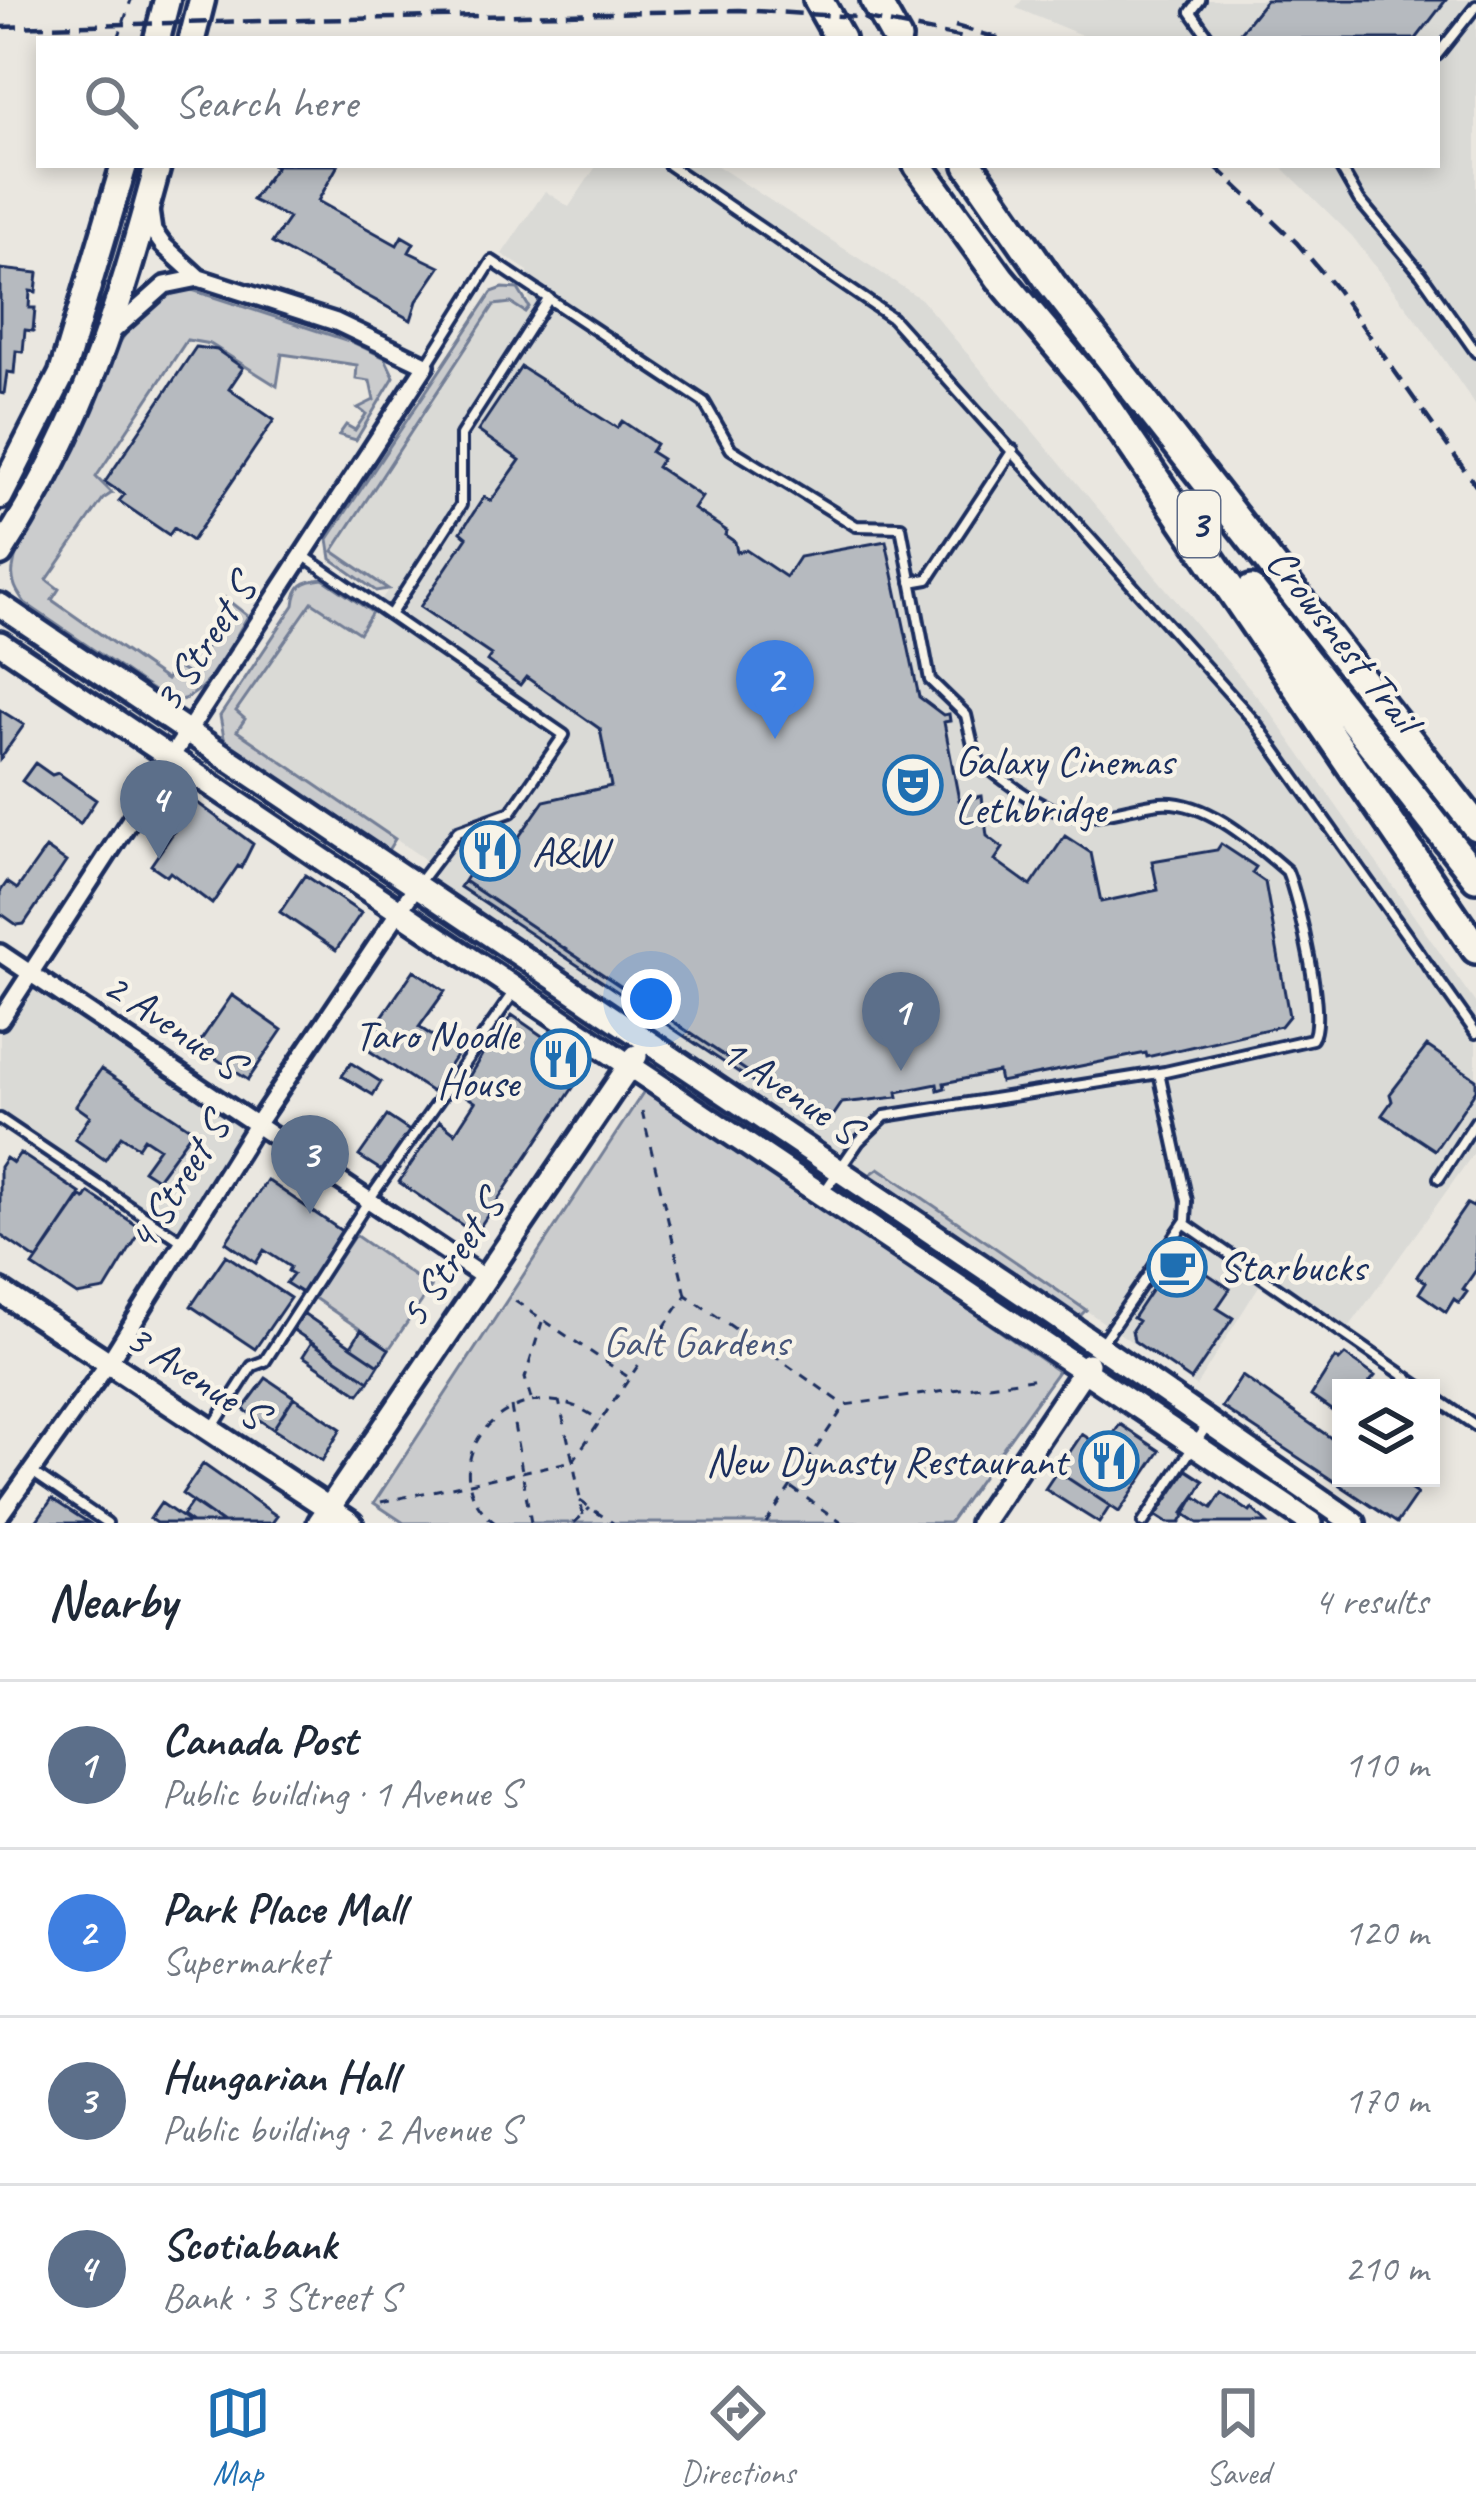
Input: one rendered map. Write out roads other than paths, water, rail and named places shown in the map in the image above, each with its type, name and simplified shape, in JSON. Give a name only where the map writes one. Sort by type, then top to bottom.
[{"type":"highway","points":[[818,0],[838,36]]},
{"type":"highway","points":[[837,0],[855,36]]},
{"type":"highway","points":[[875,0],[895,36]]},
{"type":"highway","points":[[895,0],[913,36]]},
{"type":"highway","points":[[920,168],[1000,278],[1094,389],[1476,950]]},
{"type":"highway","name":"Crowsnest Trail","points":[[933,168],[1094,389],[1476,877]]},
{"type":"highway","name":"Crowsnest Trail","points":[[972,168],[1051,284],[1476,826]]},
{"type":"highway","points":[[985,168],[1051,284]]},
{"type":"highway","points":[[1233,517],[1476,800]]},
{"type":"main road","points":[[158,36],[166,0]]},
{"type":"main road","points":[[193,36],[202,0]]},
{"type":"main road","points":[[0,496],[62,374],[123,168]]},
{"type":"main road","points":[[0,554],[66,441],[108,336],[157,168]]},
{"type":"street","points":[[148,201],[153,231],[199,278],[336,322],[426,365]]},
{"type":"street","points":[[108,336],[165,285],[199,278]]},
{"type":"street","name":"3 Street S","points":[[0,1021],[426,365]]},
{"type":"street","name":"1 Avenue S","points":[[0,605],[1100,1346],[1354,1523]]},
{"type":"street","name":"1 Avenue S","points":[[0,643],[1311,1523]]},
{"type":"street","name":"4 Street S","points":[[0,1515],[107,1365],[256,1124],[416,886]]},
{"type":"street","name":"2 Avenue S","points":[[0,953],[485,1278]]},
{"type":"street","name":"5 Street S","points":[[324,1516],[646,1040]]},
{"type":"street","name":"3 Avenue S","points":[[0,1292],[210,1431],[324,1516],[351,1523]]},
{"type":"street","points":[[981,1523],[1100,1346]]},
{"type":"street","points":[[1311,1523],[1325,1503]]},
{"type":"lane","points":[[1200,0],[1191,12],[1208,36]]},
{"type":"lane","points":[[1440,52],[1476,6]]},
{"type":"lane","points":[[673,168],[887,313],[1255,722],[1476,1034]]},
{"type":"lane","points":[[1345,168],[1359,200],[1421,274],[1476,352]]},
{"type":"lane","points":[[426,365],[492,261],[704,401],[731,449],[856,526],[901,527],[930,680],[966,715],[975,754],[982,763],[1041,805],[1065,814],[1097,814],[1162,803],[1202,810],[1287,871],[1302,928],[1318,1035],[1159,1073],[885,1116],[873,1124],[822,1196]]},
{"type":"lane","points":[[390,615],[461,506],[460,435],[549,298]]},
{"type":"lane","points":[[911,583],[928,579],[1013,450]]},
{"type":"lane","points":[[304,556],[564,735],[511,812],[458,831],[416,886]]},
{"type":"lane","points":[[210,1431],[252,1366],[265,1360],[516,989]]},
{"type":"lane","points":[[1100,1346],[1184,1223],[1187,1201],[1159,1073]]},
{"type":"lane","points":[[0,1120],[184,1242]]},
{"type":"lane","points":[[1438,1178],[1476,1121]]},
{"type":"lane","points":[[1184,1223],[1409,1379]]},
{"type":"lane","points":[[1440,1400],[1476,1426]]},
{"type":"lane","points":[[1143,1523],[1209,1423]]},
{"type":"lane","points":[[30,1471],[107,1523]]},
{"type":"railway","points":[[0,27],[739,10],[857,17],[954,36]]},
{"type":"railway","points":[[955,26],[990,36]]},
{"type":"railway","points":[[1217,168],[1297,243],[1337,290],[1476,486]]},
{"type":"place","name":"Park Place Mall","points":[[775,739]]},
{"type":"place","name":"Galaxy Cinemas Lethbridge","points":[[913,785]]},
{"type":"place","name":"A&W","points":[[490,851]]},
{"type":"place","name":"Scotiabank","points":[[159,859]]},
{"type":"place","name":"Taro Noodle House","points":[[561,1059]]},
{"type":"place","name":"Canada Post","points":[[901,1071]]},
{"type":"place","name":"Hungarian Hall","points":[[310,1214]]},
{"type":"place","name":"Starbucks","points":[[1177,1267]]},
{"type":"place","name":"New Dynasty Restaurant","points":[[1109,1461]]},
{"type":"park label","name":"Galt Gardens","points":[[696,1342]]}]
